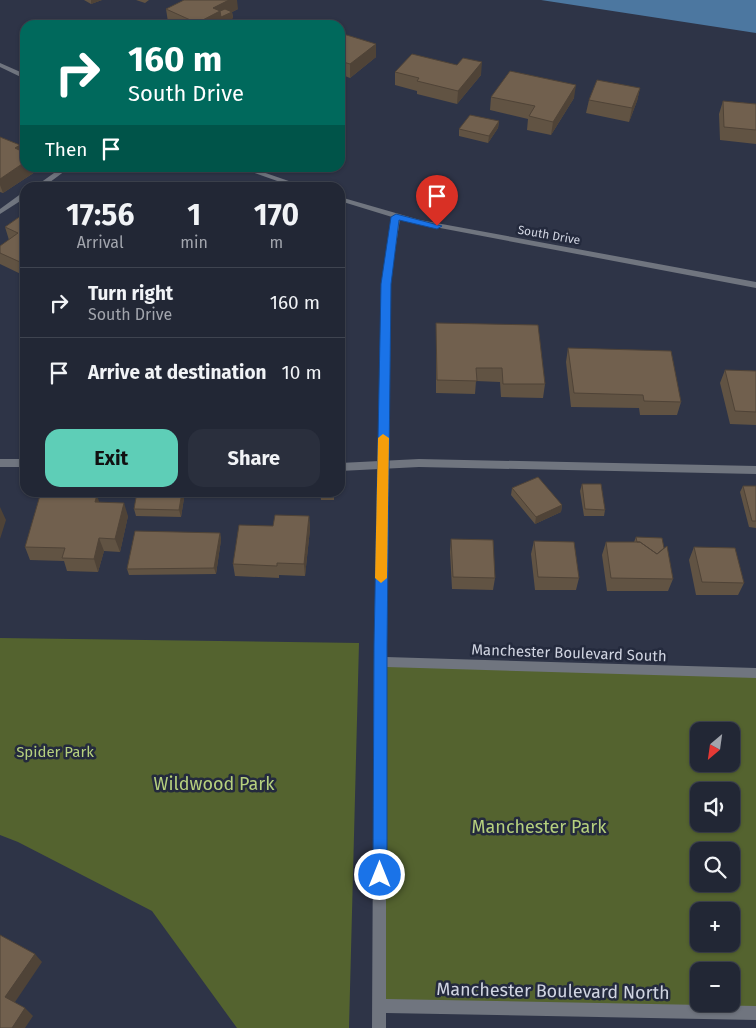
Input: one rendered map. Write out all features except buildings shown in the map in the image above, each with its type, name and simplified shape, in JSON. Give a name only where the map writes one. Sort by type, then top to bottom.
[{"type":"street","points":[[0,66],[20,75]]},
{"type":"street","points":[[45,182],[59,172]]},
{"type":"street","points":[[257,172],[288,182]]},
{"type":"street","points":[[0,212],[20,198]]},
{"type":"street","name":"South Drive","points":[[345,201],[396,217],[756,284]]},
{"type":"street","points":[[378,1028],[380,1006],[380,662],[386,284],[396,217]]},
{"type":"street","points":[[0,462],[20,463]]},
{"type":"street","points":[[345,467],[428,463],[756,470]]},
{"type":"street","name":"Manchester Boulevard South","points":[[380,662],[756,673]]},
{"type":"street","name":"Manchester Boulevard North","points":[[380,1006],[756,1013]]},
{"type":"green space","name":"Wildwood Park","points":[[0,638],[359,643],[349,1028],[237,1028],[152,911],[18,842],[0,835]]},
{"type":"green space","name":"Manchester Park","points":[[380,662],[756,673],[756,1013],[702,1012],[740,1012],[740,962],[690,962],[690,1012],[380,1006]]},
{"type":"water","points":[[541,0],[756,0],[756,33]]},
{"type":"slow traffic","points":[[381,578],[383,438]]},
{"type":"route","points":[[380,875],[380,646],[386,284],[396,217],[437,226]]},
{"type":"park label","name":"Spider Park","points":[[55,752]]}]
